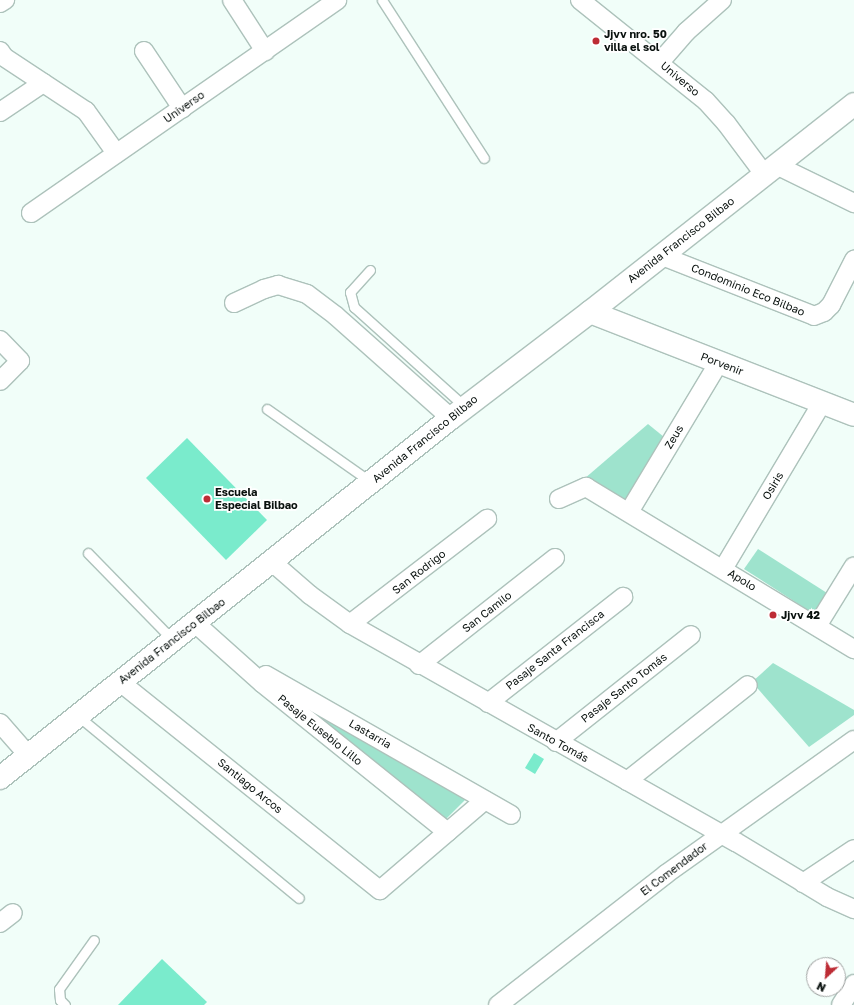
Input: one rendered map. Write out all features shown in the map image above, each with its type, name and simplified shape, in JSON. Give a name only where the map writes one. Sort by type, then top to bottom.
[{"type":"main road","name":"Avenida Francisco Bilbao","points":[[0,778],[458,412],[662,256],[854,104]]},
{"type":"main road","name":"Porvenir","points":[[590,312],[854,415]]},
{"type":"street","points":[[0,3],[4,0]]},
{"type":"street","points":[[232,0],[265,51]]},
{"type":"street","name":"Universo","points":[[31,213],[337,0]]},
{"type":"street","name":"Universo","points":[[580,0],[660,62],[717,112],[770,170]]},
{"type":"street","points":[[660,62],[686,32],[722,0]]},
{"type":"street","points":[[0,51],[4,57],[86,111],[116,153]]},
{"type":"street","points":[[144,51],[182,108]]},
{"type":"street","points":[[0,112],[43,83]]},
{"type":"street","points":[[770,170],[854,203]]},
{"type":"street","name":"Condominio Eco Bilbao","points":[[662,256],[814,316],[824,312],[831,305],[854,260]]},
{"type":"street","points":[[234,303],[264,289],[278,285],[307,294],[458,412]]},
{"type":"street","points":[[0,340],[20,361],[0,381]]},
{"type":"street","name":"Zeus","points":[[629,512],[719,362]]},
{"type":"street","name":"Osiris","points":[[723,569],[822,403]]},
{"type":"street","name":"Apolo","points":[[559,499],[586,487],[854,649]]},
{"type":"street","name":"San Rodrigo","points":[[350,624],[487,520]]},
{"type":"street","name":"San Camilo","points":[[420,665],[555,558]]},
{"type":"street","name":"Santo Tomás","points":[[272,562],[310,595],[350,624],[556,742],[722,834],[803,883],[854,909]]},
{"type":"street","points":[[817,626],[854,566]]},
{"type":"street","name":"Pasaje Santa Francisca","points":[[488,703],[623,597]]},
{"type":"street","name":"Pasaje Eusebio Lillo","points":[[195,623],[229,654],[447,832]]},
{"type":"street","name":"Pasaje Santo Tomás","points":[[556,742],[691,635]]},
{"type":"street","name":"Lastarria","points":[[229,654],[511,815]]},
{"type":"street","name":"Santiago Arcos","points":[[120,682],[380,890],[447,832]]},
{"type":"street","points":[[627,781],[748,685]]},
{"type":"street","points":[[0,723],[28,756]]},
{"type":"street","name":"El Comendador","points":[[498,1005],[666,874],[854,740]]},
{"type":"street","points":[[447,832],[485,800]]},
{"type":"street","points":[[803,883],[854,848]]},
{"type":"street","points":[[841,1005],[854,984]]},
{"type":"lane","points":[[382,0],[484,158]]},
{"type":"lane","points":[[370,270],[350,292],[354,307],[458,412]]},
{"type":"lane","points":[[267,409],[371,482]]},
{"type":"lane","points":[[88,553],[173,640]]},
{"type":"lane","points":[[78,716],[299,898]]},
{"type":"lane","points":[[65,1005],[60,1000],[59,988],[94,940]]},
{"type":"green space","points":[[648,424],[664,437],[624,509],[584,479]]},
{"type":"green space","points":[[758,549],[827,593],[814,614],[744,569]]},
{"type":"green space","points":[[773,663],[854,710],[854,715],[809,747],[752,682]]},
{"type":"green space","points":[[290,699],[467,798],[444,821]]},
{"type":"building","name":"Escuela Especial Bilbao","points":[[187,438],[267,520],[226,560],[146,478]]},
{"type":"building","points":[[534,753],[544,759],[535,774],[525,768]]},
{"type":"building","points":[[162,959],[207,1002],[204,1005],[118,1005]]},
{"type":"place","name":"Jjvv nro. 50 villa el sol","points":[[596,41]]},
{"type":"place","name":"Escuela Especial Bilbao","points":[[207,499]]},
{"type":"place","name":"Jjvv 42","points":[[773,615]]}]
